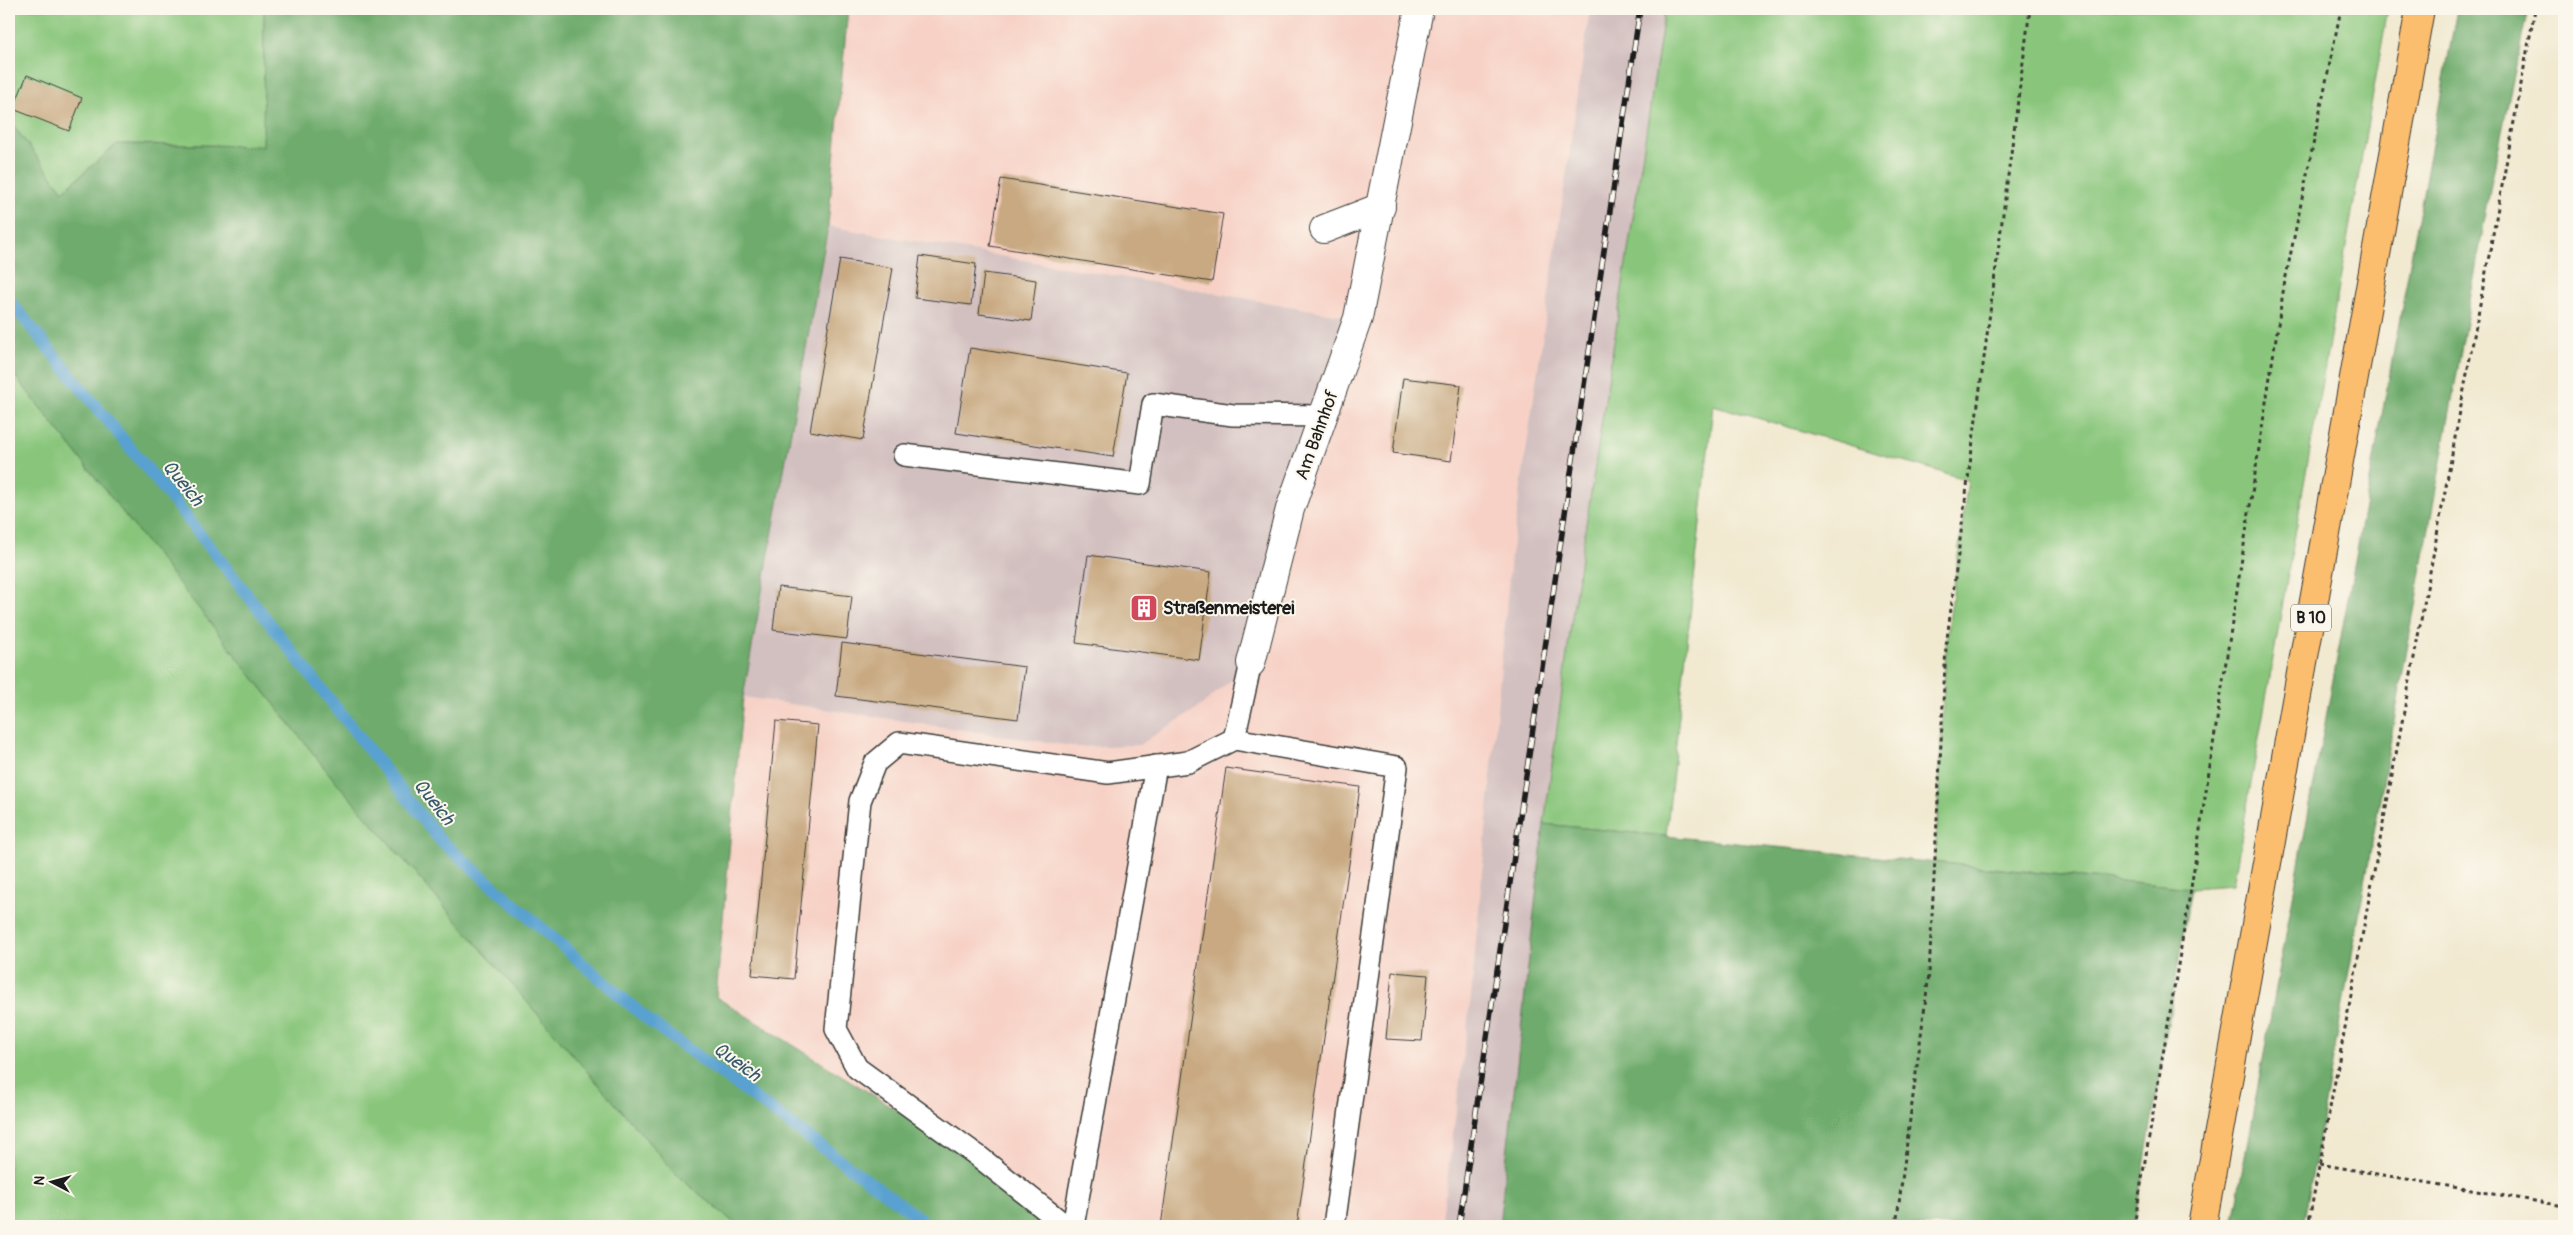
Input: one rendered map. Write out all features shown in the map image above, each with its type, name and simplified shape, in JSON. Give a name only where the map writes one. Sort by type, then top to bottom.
[{"type":"highway","name":"B 10","points":[[2202,1226],[2420,9]]},
{"type":"street","name":"Am Bahnhof","points":[[1251,663],[1290,509],[1358,318],[1419,9]]},
{"type":"street","points":[[1324,229],[1381,207]]},
{"type":"lane","points":[[904,455],[1140,484],[1153,404],[1234,414],[1323,416]]},
{"type":"lane","points":[[1234,739],[1251,663]]},
{"type":"lane","points":[[1066,1226],[978,1156],[858,1068],[836,1028],[860,801],[875,763],[899,743],[1108,773],[1188,762],[1234,739],[1397,767],[1334,1226]]},
{"type":"lane","points":[[1073,1226],[1156,766]]},
{"type":"path","points":[[1896,1226],[1929,974],[1946,646],[2030,9]]},
{"type":"path","points":[[2134,1226],[2191,888],[2284,286],[2341,9]]},
{"type":"path","points":[[2308,1226],[2535,9]]},
{"type":"path","points":[[2319,1164],[2564,1206]]},
{"type":"shaded area","points":[[848,9],[1590,9],[1511,555],[1471,996],[1441,1226],[1083,1226],[716,998],[743,697],[1078,747],[1139,745],[1358,318],[828,226]]},
{"type":"shaded area","points":[[1590,9],[1665,9],[1573,610],[1544,824],[1499,1226],[1441,1226],[1471,996],[1511,555]]},
{"type":"shaded area","points":[[828,226],[1358,318],[1251,663],[1198,708],[1139,745],[1078,747],[743,697]]},
{"type":"green space","points":[[9,9],[264,9],[264,146],[117,144],[63,191],[9,120]]},
{"type":"green space","points":[[264,9],[848,9],[828,226],[743,697],[716,997],[1083,1226],[738,1226],[678,1176],[331,776],[9,368],[9,120],[63,191],[117,144],[263,146]]},
{"type":"green space","points":[[1665,9],[2388,9],[2233,885],[2191,888],[1935,862],[1946,646],[1968,480],[1713,405],[1666,836],[1544,824],[1573,610]]},
{"type":"green space","points":[[2457,9],[2528,9],[2492,179],[2303,1226],[2232,1226]]},
{"type":"green space","points":[[9,368],[331,776],[678,1176],[738,1226],[9,1226]]},
{"type":"green space","points":[[1544,824],[2191,888],[2134,1226],[1499,1226]]},
{"type":"building","points":[[27,75],[82,98],[69,131],[13,109]]},
{"type":"building","points":[[1001,179],[1223,214],[1212,282],[990,246]]},
{"type":"building","points":[[920,256],[976,264],[971,305],[915,298]]},
{"type":"building","points":[[840,259],[893,268],[863,440],[810,431]]},
{"type":"building","points":[[984,273],[1036,280],[1031,321],[979,314]]},
{"type":"building","points":[[970,348],[1127,373],[1113,457],[956,433]]},
{"type":"building","points":[[1403,378],[1461,385],[1451,461],[1393,453]]},
{"type":"building","name":"Straßenmeisterei","points":[[1088,555],[1211,572],[1199,660],[1076,643]]},
{"type":"building","points":[[778,587],[852,596],[847,639],[773,630]]},
{"type":"building","points":[[842,643],[1025,667],[1018,719],[836,696]]},
{"type":"building","points":[[776,721],[818,725],[794,979],[752,975]]},
{"type":"building","points":[[1226,768],[1360,787],[1297,1226],[1161,1226]]},
{"type":"building","points":[[1392,972],[1428,975],[1422,1041],[1386,1039]]},
{"type":"waterway","name":"Queich","points":[[9,300],[176,504],[440,840],[648,1020],[930,1226]]},
{"type":"railway","points":[[1459,1226],[1640,9]]},
{"type":"place","name":"Straßenmeisterei","points":[[1144,608]]}]
